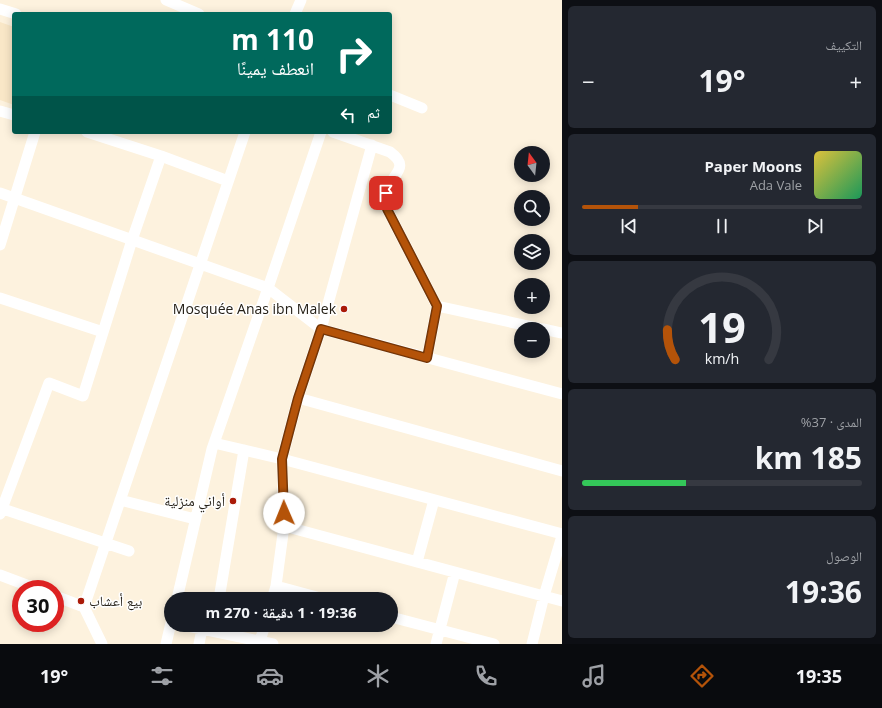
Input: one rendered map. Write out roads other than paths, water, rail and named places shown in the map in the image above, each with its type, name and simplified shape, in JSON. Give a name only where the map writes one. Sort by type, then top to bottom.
[{"type":"street","points":[[166,0],[194,12]]},
{"type":"street","points":[[296,12],[301,0]]},
{"type":"street","points":[[0,9],[12,13]]},
{"type":"street","points":[[392,96],[422,108]]},
{"type":"street","points":[[0,111],[12,115]]},
{"type":"street","points":[[0,245],[34,134]]},
{"type":"street","points":[[93,134],[161,156],[228,181]]},
{"type":"street","points":[[102,644],[84,606],[244,134]]},
{"type":"street","points":[[179,592],[214,444],[320,134]]},
{"type":"street","points":[[340,134],[372,144],[398,157],[400,165],[399,172],[388,187],[386,193],[387,209],[437,306],[427,358]]},
{"type":"street","points":[[274,592],[284,526],[282,459],[298,398],[321,329],[372,144]]},
{"type":"street","points":[[129,551],[105,542],[1,510],[49,383],[83,396],[132,240],[161,156]]},
{"type":"street","points":[[0,193],[268,288],[321,329],[562,394]]},
{"type":"street","points":[[0,298],[103,332]]},
{"type":"street","points":[[437,306],[514,323]]},
{"type":"street","points":[[550,331],[562,333]]},
{"type":"street","points":[[298,398],[562,471]]},
{"type":"street","points":[[214,444],[282,459],[562,535],[532,644]]},
{"type":"street","points":[[220,592],[244,450]]},
{"type":"street","points":[[120,500],[195,519]]},
{"type":"street","points":[[417,562],[434,500]]},
{"type":"street","points":[[284,526],[562,601]]},
{"type":"street","points":[[436,644],[455,572]]},
{"type":"street","points":[[0,575],[13,580]]},
{"type":"street","points":[[276,586],[298,592]]},
{"type":"street","points":[[64,599],[84,606]]},
{"type":"street","points":[[398,619],[494,644]]},
{"type":"street","points":[[166,644],[169,632]]},
{"type":"street","points":[[199,644],[207,632]]},
{"type":"street","points":[[224,632],[273,644]]},
{"type":"street","points":[[260,642],[263,632]]},
{"type":"place","name":"Mosquée Anas ibn Malek","points":[[344,309]]},
{"type":"place","name":"أواني منزلية","points":[[233,501]]},
{"type":"place","name":"بيع أعشاب","points":[[81,601]]}]
